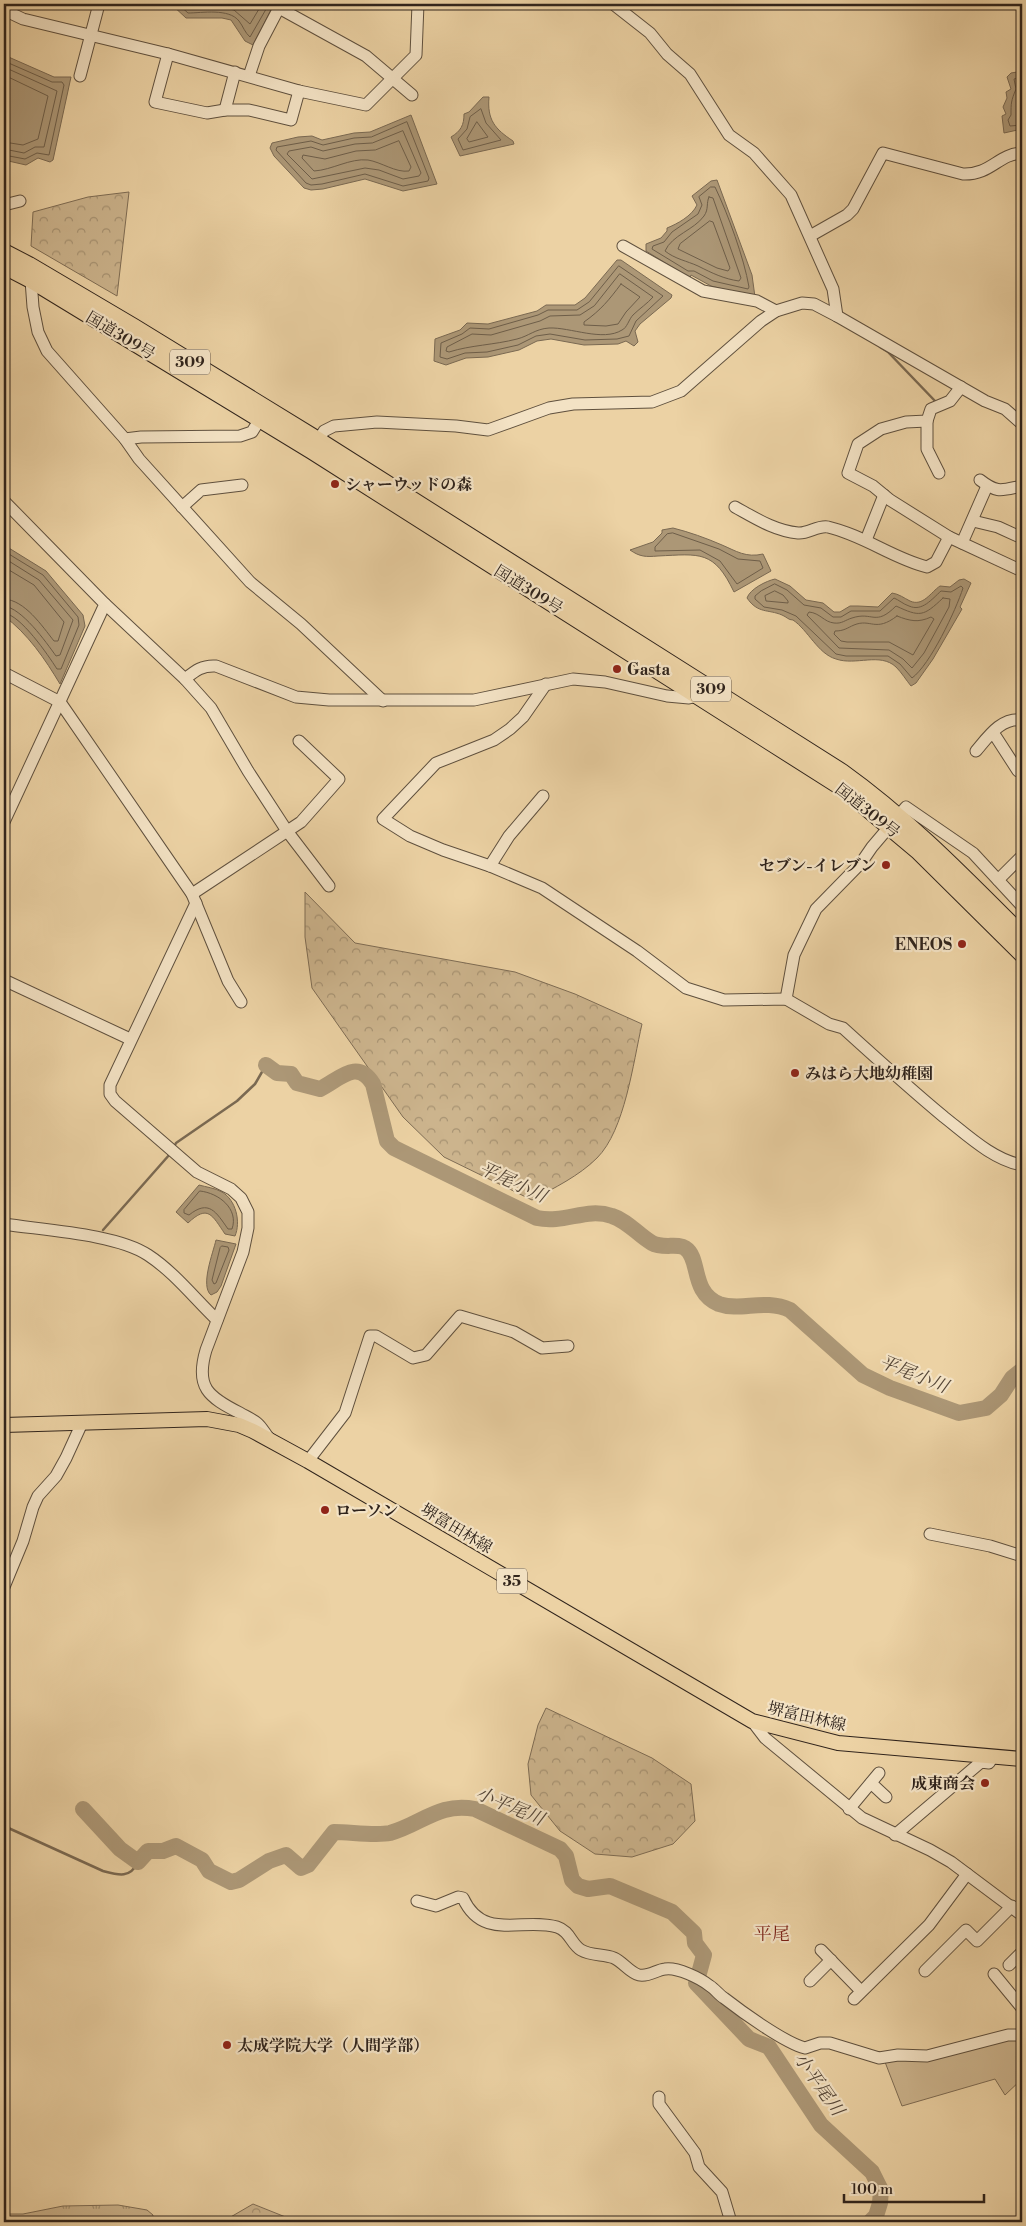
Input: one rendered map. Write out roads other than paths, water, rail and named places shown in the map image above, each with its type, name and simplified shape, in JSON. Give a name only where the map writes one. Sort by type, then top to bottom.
[{"type":"highway","name":"国道309号","points":[[4,252],[134,327],[698,696],[925,838],[1022,935]]},
{"type":"highway","name":"国道309号","points":[[4,266],[31,280],[260,419],[315,446],[810,752],[873,794],[918,851],[1022,954]]},
{"type":"main road","name":"堺富田林線","points":[[4,1425],[207,1419],[239,1425],[269,1438],[308,1460],[752,1721],[838,1743],[1022,1759]]},
{"type":"street","points":[[8,12],[19,4]]},
{"type":"street","points":[[80,76],[99,4]]},
{"type":"street","points":[[8,12],[300,91],[366,105],[416,55],[418,4]]},
{"type":"street","points":[[613,4],[650,33],[667,54],[690,74],[729,135],[754,153],[791,195],[833,289],[837,316]]},
{"type":"street","points":[[248,76],[259,46],[280,6],[366,56],[412,96]]},
{"type":"street","points":[[168,54],[155,102],[207,113],[225,110],[249,110],[291,120],[300,91]]},
{"type":"street","points":[[225,110],[235,72]]},
{"type":"street","points":[[810,236],[853,209],[883,154],[963,174],[972,174],[982,172],[1015,153],[1022,153]]},
{"type":"street","points":[[4,205],[20,201]]},
{"type":"street","points":[[624,246],[703,291],[757,302],[776,311]]},
{"type":"street","points":[[31,280],[33,307],[38,332],[47,351],[125,439],[139,459],[250,582],[301,624],[383,701]]},
{"type":"street","points":[[315,446],[324,430],[334,426],[377,422],[427,424],[488,430],[549,408],[573,404],[652,402],[672,396],[688,386],[761,321],[776,311],[802,303],[814,304],[837,316],[985,401],[1005,409],[1022,424]]},
{"type":"street","points":[[939,473],[927,449],[927,421],[932,410],[950,401],[962,387]]},
{"type":"street","points":[[125,439],[141,437],[240,436],[252,432],[260,419]]},
{"type":"street","points":[[927,421],[906,422],[881,429],[858,444],[848,473],[873,486],[949,537],[1022,571]]},
{"type":"street","points":[[962,543],[973,521],[983,483],[999,491],[1022,486]]},
{"type":"street","points":[[182,507],[201,490],[242,485]]},
{"type":"street","points":[[866,540],[884,495]]},
{"type":"street","points":[[4,501],[105,604],[185,679],[211,708],[248,771],[288,831],[329,886]]},
{"type":"street","points":[[734,508],[779,530],[800,533],[825,527],[866,540],[918,565],[927,567],[936,562],[949,537]]},
{"type":"street","points":[[973,521],[998,527],[1022,538]]},
{"type":"street","points":[[4,822],[105,604]]},
{"type":"street","points":[[185,679],[195,670],[207,665],[216,666],[296,697],[383,701],[474,700],[573,679],[605,682],[668,696],[690,698],[698,696]]},
{"type":"street","points":[[4,673],[60,702],[194,899],[228,981],[240,1002]]},
{"type":"street","points":[[546,684],[523,717],[510,729],[494,740],[436,763],[383,819],[410,836],[435,847],[490,866],[542,888],[637,951],[686,988],[724,1000],[786,999],[821,1020],[843,1028],[910,1089],[970,1138],[1014,1164],[1022,1165]]},
{"type":"street","points":[[976,751],[991,732],[1004,723],[1016,719],[1022,720]]},
{"type":"street","points":[[996,737],[1015,767],[1022,755]]},
{"type":"street","points":[[269,1438],[257,1423],[214,1398],[206,1390],[201,1378],[201,1365],[243,1252],[248,1228],[248,1212],[241,1198],[231,1189],[197,1172],[115,1102],[110,1094],[110,1085],[194,899],[300,822],[340,779],[299,741]]},
{"type":"street","points":[[490,866],[509,836],[543,796]]},
{"type":"street","points":[[786,999],[794,954],[816,910],[861,863],[906,807],[974,853],[1022,906]]},
{"type":"street","points":[[998,880],[1022,856]]},
{"type":"street","points":[[4,980],[130,1039]]},
{"type":"street","points":[[4,1224],[120,1241],[146,1254],[159,1264],[217,1320]]},
{"type":"street","points":[[308,1460],[345,1413],[370,1336],[376,1336],[413,1358],[419,1358],[426,1356],[460,1316],[514,1332],[542,1348],[568,1346]]},
{"type":"street","points":[[4,1587],[38,1496],[56,1476],[82,1423]]},
{"type":"street","points":[[930,1534],[990,1546],[1022,1556]]},
{"type":"street","points":[[752,1721],[765,1738],[849,1809],[874,1825],[930,1850],[967,1874],[1022,1915]]},
{"type":"street","points":[[895,1835],[981,1762],[989,1763],[993,1757]]},
{"type":"street","points":[[849,1809],[879,1773]]},
{"type":"street","points":[[871,1783],[886,1797]]},
{"type":"street","points":[[821,1950],[831,1960],[857,1995],[929,1925],[967,1874]]},
{"type":"street","points":[[416,1901],[436,1906],[458,1896],[463,1898],[473,1915],[485,1922],[500,1925],[556,1927],[566,1931],[581,1950],[617,1959],[637,1974],[647,1976],[664,1969],[674,1968],[710,1986],[724,1998],[789,2041],[805,2048],[820,2043],[830,2043],[879,2058],[898,2054],[927,2056],[1008,2035],[1022,2035]]},
{"type":"street","points":[[925,1971],[966,1930],[977,1941],[1012,1906]]},
{"type":"street","points":[[1009,1965],[1022,1952]]},
{"type":"street","points":[[810,1982],[831,1960]]},
{"type":"street","points":[[994,1974],[1022,2008]]},
{"type":"street","points":[[659,2097],[659,2104],[695,2153],[699,2167],[722,2192],[731,2222]]},
{"type":"street","points":[[722,2192],[720,2201],[725,2222]]},
{"type":"water","points":[[171,4],[274,4],[253,45],[245,41],[231,20],[222,18],[186,18]]},
{"type":"water","points":[[4,55],[54,77],[71,77],[53,160],[50,162],[38,158],[26,165],[4,160]]},
{"type":"water","points":[[1022,72],[1022,129],[1004,133],[1002,116],[1006,114],[1003,107],[1007,98],[1006,92],[1011,89],[1007,77],[1011,73]]},
{"type":"water","points":[[483,97],[489,97],[489,112],[497,128],[514,144],[460,156],[451,137],[461,127],[464,114],[469,112]]},
{"type":"water","points":[[411,115],[437,184],[403,191],[365,179],[311,190],[304,188],[274,156],[270,148],[272,143],[298,137],[312,136],[322,140],[354,133],[370,132]]},
{"type":"water","points":[[717,180],[752,275],[755,297],[711,286],[691,275],[690,278],[646,251],[646,244],[661,238],[667,231],[667,228],[680,222],[692,213],[697,205],[692,196],[711,181]]},
{"type":"water","points":[[617,260],[621,260],[672,295],[671,298],[640,324],[635,331],[638,342],[634,346],[626,341],[618,344],[584,345],[551,339],[537,341],[519,350],[488,357],[466,358],[446,365],[434,361],[435,339],[460,330],[467,323],[488,324],[537,311],[546,305],[575,305],[585,298]]},
{"type":"water","points":[[673,528],[741,553],[751,555],[763,554],[771,571],[734,592],[720,568],[704,558],[695,555],[647,556],[630,550],[653,542],[662,533],[662,530]]},
{"type":"water","points":[[4,545],[46,571],[83,615],[85,626],[60,684],[35,647],[4,616]]},
{"type":"water","points":[[775,579],[790,586],[806,600],[823,603],[834,612],[840,612],[850,606],[878,607],[892,593],[910,601],[919,602],[940,586],[950,587],[959,580],[964,579],[971,583],[960,607],[962,609],[933,659],[916,683],[911,686],[898,669],[890,663],[883,660],[844,661],[836,659],[818,647],[793,620],[755,607],[747,598],[751,592]]},
{"type":"water","points":[[199,1185],[219,1191],[231,1200],[237,1218],[235,1236],[225,1234],[209,1214],[200,1214],[188,1223],[176,1212]]},
{"type":"water","points":[[216,1240],[236,1244],[221,1286],[217,1292],[211,1295],[208,1291],[207,1277]]},
{"type":"waterway","points":[[880,347],[888,352],[936,402]]},
{"type":"waterway","points":[[174,1147],[176,1143],[237,1101],[255,1084],[266,1065]]},
{"type":"waterway","name":"平尾小川","points":[[266,1065],[277,1073],[291,1074],[297,1083],[320,1089],[348,1073],[361,1072],[373,1084],[387,1141],[394,1148],[537,1218],[557,1219],[593,1213],[612,1216],[623,1221],[656,1245],[685,1248],[693,1259],[700,1284],[710,1299],[727,1306],[771,1305],[790,1310],[863,1375],[890,1388],[959,1413],[986,1408],[1001,1395],[1012,1378],[1022,1370]]},
{"type":"waterway","points":[[103,1230],[170,1154]]},
{"type":"waterway","name":"小平尾川","points":[[83,1809],[120,1849],[138,1862],[148,1851],[163,1851],[176,1846],[202,1860],[209,1871],[231,1882],[239,1880],[269,1861],[286,1855],[301,1868],[308,1865],[334,1832],[384,1834],[401,1829],[441,1811],[462,1808],[475,1809],[560,1849],[566,1856],[572,1880],[578,1886],[588,1889],[610,1886],[672,1912],[694,1933],[695,1943],[704,1955],[698,1977]]},
{"type":"waterway","points":[[4,1826],[103,1871],[119,1874],[127,1873],[138,1862]]},
{"type":"waterway","name":"小平尾川","points":[[696,1983],[749,2039],[769,2047],[821,2125],[872,2172],[881,2190],[876,2216],[870,2222]]},
{"type":"place","name":"シャーウッドの森","points":[[335,484]]},
{"type":"place","name":"Gasta","points":[[617,669]]},
{"type":"place","name":"セブン-イレブン","points":[[886,865]]},
{"type":"place","name":"ENEOS","points":[[962,944]]},
{"type":"place","name":"みはら大地幼稚園","points":[[795,1073]]},
{"type":"place","name":"ローソン","points":[[325,1510]]},
{"type":"place","name":"成東商会","points":[[985,1783]]},
{"type":"place","name":"太成学院大学（人間学部）","points":[[227,2045]]},
{"type":"district","name":"平尾","points":[[772,1934]]}]
